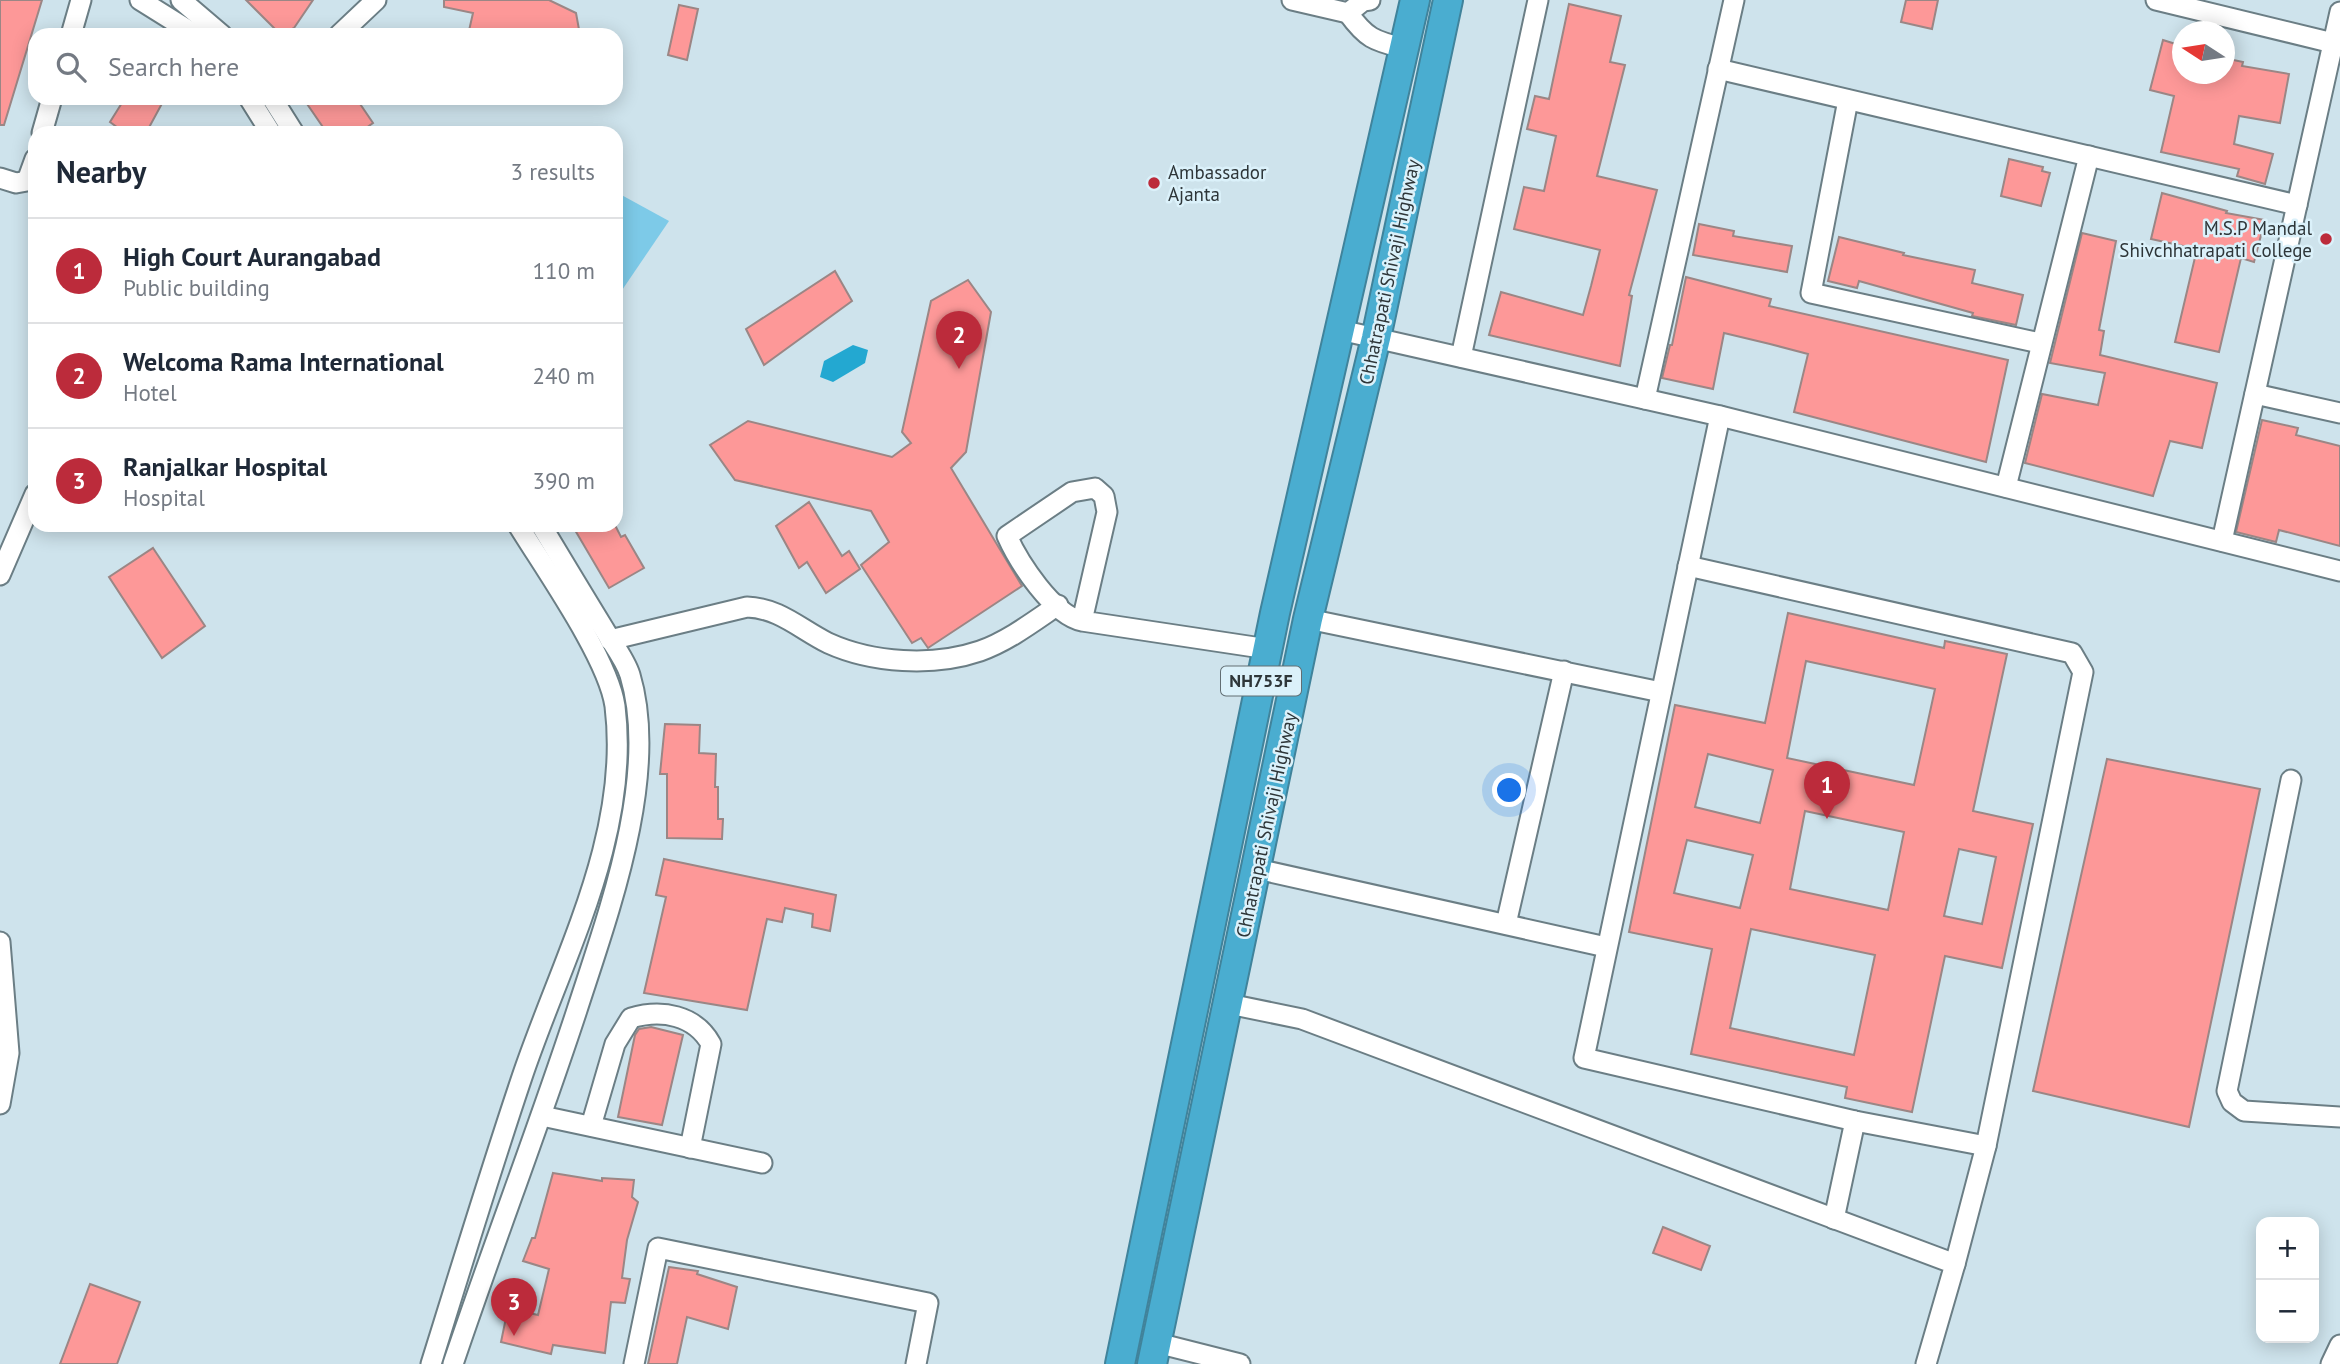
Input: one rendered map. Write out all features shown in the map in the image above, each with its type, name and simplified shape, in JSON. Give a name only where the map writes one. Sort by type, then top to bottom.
[{"type":"highway","name":"Chhatrapati Shivaji Highway","points":[[1155,1354],[1308,619],[1376,338],[1448,0]]},
{"type":"highway","name":"Chhatrapati Shivaji Highway","points":[[1120,1364],[1268,649],[1404,48],[1410,1]]},
{"type":"street","points":[[73,28],[81,0]]},
{"type":"street","points":[[140,0],[185,28]]},
{"type":"street","points":[[181,0],[214,28]]},
{"type":"street","points":[[346,28],[376,0]]},
{"type":"street","points":[[1292,0],[1348,13],[1362,33],[1376,41],[1404,48]]},
{"type":"street","points":[[1348,13],[1370,0]]},
{"type":"street","points":[[1461,357],[1538,0]]},
{"type":"street","points":[[1645,399],[1734,0]]},
{"type":"street","points":[[2157,0],[2333,43]]},
{"type":"street","points":[[2222,541],[2340,12]]},
{"type":"street","points":[[1718,69],[2297,205]]},
{"type":"street","points":[[1848,100],[1811,293],[2040,343]]},
{"type":"street","points":[[44,126],[50,105]]},
{"type":"street","points":[[268,105],[282,126]]},
{"type":"street","points":[[2006,487],[2089,156]]},
{"type":"street","points":[[0,178],[16,183],[26,181],[28,176]]},
{"type":"street","points":[[1340,330],[1720,416],[2340,571]]},
{"type":"street","points":[[2255,394],[2340,413]]},
{"type":"street","points":[[1720,416],[1584,1058],[1855,1121],[1986,1146]]},
{"type":"street","points":[[1082,621],[1107,512],[1104,496],[1095,488],[1072,492],[1007,536],[1020,565],[1070,618],[1082,621],[1268,649]]},
{"type":"street","points":[[0,575],[28,510]]},
{"type":"street","points":[[453,1364],[496,1237],[542,1116],[614,896],[617,842],[615,704],[594,650],[523,532]]},
{"type":"street","points":[[434,1364],[522,1076],[617,842],[637,772],[639,718],[629,673],[545,532]]},
{"type":"street","points":[[1688,566],[2072,653],[2082,672],[1986,1146],[1926,1364]]},
{"type":"street","points":[[610,640],[747,607],[764,607],[829,643],[855,652],[890,660],[952,658],[1005,640],[1058,606]]},
{"type":"street","points":[[1308,619],[1661,692]]},
{"type":"street","points":[[1506,925],[1564,671]]},
{"type":"street","points":[[2291,780],[2227,1091],[2232,1102],[2244,1111],[2340,1117]]},
{"type":"street","points":[[1257,869],[1606,947]]},
{"type":"street","points":[[0,943],[9,1053],[0,1104]]},
{"type":"street","points":[[1229,1004],[1303,1019],[1955,1264]]},
{"type":"street","points":[[591,1126],[615,1044],[631,1018],[646,1013],[680,1017],[702,1028],[711,1044],[690,1148]]},
{"type":"street","points":[[542,1116],[762,1163]]},
{"type":"street","points":[[1834,1219],[1855,1121]]},
{"type":"street","points":[[634,1364],[658,1248],[928,1303],[916,1364]]},
{"type":"street","points":[[2331,1364],[2340,1345]]},
{"type":"street","points":[[1155,1354],[1240,1364]]},
{"type":"shaded area","points":[[623,196],[669,221],[623,289]]},
{"type":"shaded area","points":[[853,345],[868,350],[865,363],[833,382],[820,377],[824,361]]},
{"type":"building","points":[[0,0],[42,0],[33,28],[28,28],[28,46],[4,125],[0,125]]},
{"type":"building","points":[[246,0],[313,0],[294,28],[274,28]]},
{"type":"building","points":[[444,0],[549,0],[576,13],[579,28],[470,28],[473,13],[444,7]]},
{"type":"building","points":[[1906,0],[1938,0],[1932,29],[1901,22]]},
{"type":"building","points":[[1569,4],[1621,16],[1610,62],[1625,65],[1597,176],[1657,190],[1629,295],[1632,296],[1620,366],[1489,335],[1501,292],[1583,315],[1600,250],[1514,229],[1524,187],[1544,191],[1556,136],[1527,129],[1535,96],[1549,99]]},
{"type":"building","points":[[679,5],[698,9],[687,60],[668,55]]},
{"type":"building","points":[[2163,40],[2172,43],[2172,84],[2235,84],[2235,60],[2243,62],[2242,66],[2289,74],[2280,123],[2239,116],[2234,144],[2273,154],[2265,184],[2237,176],[2239,169],[2161,152],[2174,96],[2150,90]]},
{"type":"building","points":[[121,105],[161,105],[150,126],[115,126],[110,122]]},
{"type":"building","points":[[308,105],[361,105],[373,123],[369,126],[322,126]]},
{"type":"building","points":[[2009,159],[2043,167],[2042,171],[2050,173],[2041,206],[2001,196]]},
{"type":"building","points":[[2162,193],[2227,211],[2226,213],[2265,220],[2254,262],[2241,258],[2219,352],[2175,342],[2197,249],[2151,239]]},
{"type":"building","points":[[1699,224],[1734,231],[1733,236],[1792,246],[1787,272],[1693,255]]},
{"type":"building","points":[[2082,233],[2116,241],[2099,330],[2104,331],[2100,355],[2217,383],[2202,448],[2170,441],[2153,496],[2025,463],[2042,394],[2098,405],[2105,373],[2050,363]]},
{"type":"building","points":[[1839,237],[1904,253],[1903,255],[1975,270],[1972,283],[2023,295],[2016,325],[1972,316],[1973,313],[1859,281],[1857,288],[1828,281]]},
{"type":"building","points":[[835,271],[852,301],[764,365],[746,329]]},
{"type":"building","points":[[1686,277],[1771,299],[1769,306],[2008,360],[1986,462],[1794,412],[1808,354],[1770,344],[1724,333],[1713,389],[1662,378]]},
{"type":"building","points":[[968,280],[991,312],[966,452],[951,468],[1022,586],[928,648],[921,638],[912,643],[861,565],[889,542],[871,511],[735,480],[710,445],[748,421],[892,457],[911,443],[902,432],[931,301]]},
{"type":"building","points":[[2262,420],[2298,428],[2296,435],[2340,446],[2340,546],[2279,530],[2276,542],[2236,532]]},
{"type":"building","points":[[809,502],[842,556],[849,551],[860,569],[826,593],[807,562],[799,568],[776,526]]},
{"type":"building","points":[[576,532],[618,532],[621,537],[625,535],[644,568],[609,588]]},
{"type":"building","points":[[153,548],[205,626],[162,658],[109,577]]},
{"type":"building","points":[[1788,613],[1944,648],[1945,641],[2007,654],[1973,811],[2033,824],[2002,968],[1945,956],[1912,1112],[1845,1098],[1847,1087],[1691,1054],[1712,949],[1629,932],[1675,705],[1765,723]],"holes":[[[1806,661],[1935,689],[1914,785],[1787,758]],[[1708,754],[1773,770],[1760,823],[1695,807]],[[1805,811],[1904,832],[1888,910],[1790,889]],[[1687,840],[1753,855],[1740,908],[1674,893]],[[1959,849],[1996,857],[1982,924],[1944,916]],[[1751,929],[1875,955],[1854,1055],[1730,1028]]]},
{"type":"building","points":[[665,724],[700,725],[699,753],[716,754],[715,787],[718,787],[718,819],[723,819],[722,839],[667,838],[667,774],[660,774]]},
{"type":"building","points":[[2107,759],[2260,789],[2189,1127],[2033,1091]]},
{"type":"building","points":[[664,859],[836,895],[830,931],[812,927],[813,914],[785,908],[782,922],[767,919],[747,1010],[644,993],[666,897],[656,895]]},
{"type":"building","points":[[651,1027],[683,1035],[662,1125],[618,1117],[635,1035],[639,1029]]},
{"type":"building","points":[[553,1173],[602,1181],[602,1178],[634,1180],[632,1197],[638,1202],[627,1240],[622,1278],[630,1279],[625,1303],[611,1302],[605,1353],[553,1345],[551,1354],[501,1342],[508,1308],[538,1315],[549,1269],[523,1261],[532,1238],[535,1238]]},
{"type":"building","points":[[1663,1227],[1710,1246],[1701,1270],[1653,1253]]},
{"type":"building","points":[[669,1267],[698,1271],[697,1274],[737,1287],[728,1329],[687,1317],[677,1364],[648,1364]]},
{"type":"building","points":[[90,1284],[140,1302],[117,1364],[60,1364]]},
{"type":"place","name":"Ambassador Ajanta","points":[[1154,183]]},
{"type":"place","name":"M.S.P Mandal Shivchhatrapati College","points":[[2326,239]]},
{"type":"place","name":"Welcoma Rama International","points":[[959,369]]},
{"type":"place","name":"High Court Aurangabad","points":[[1827,819]]},
{"type":"place","name":"Ranjalkar Hospital","points":[[514,1336]]}]
